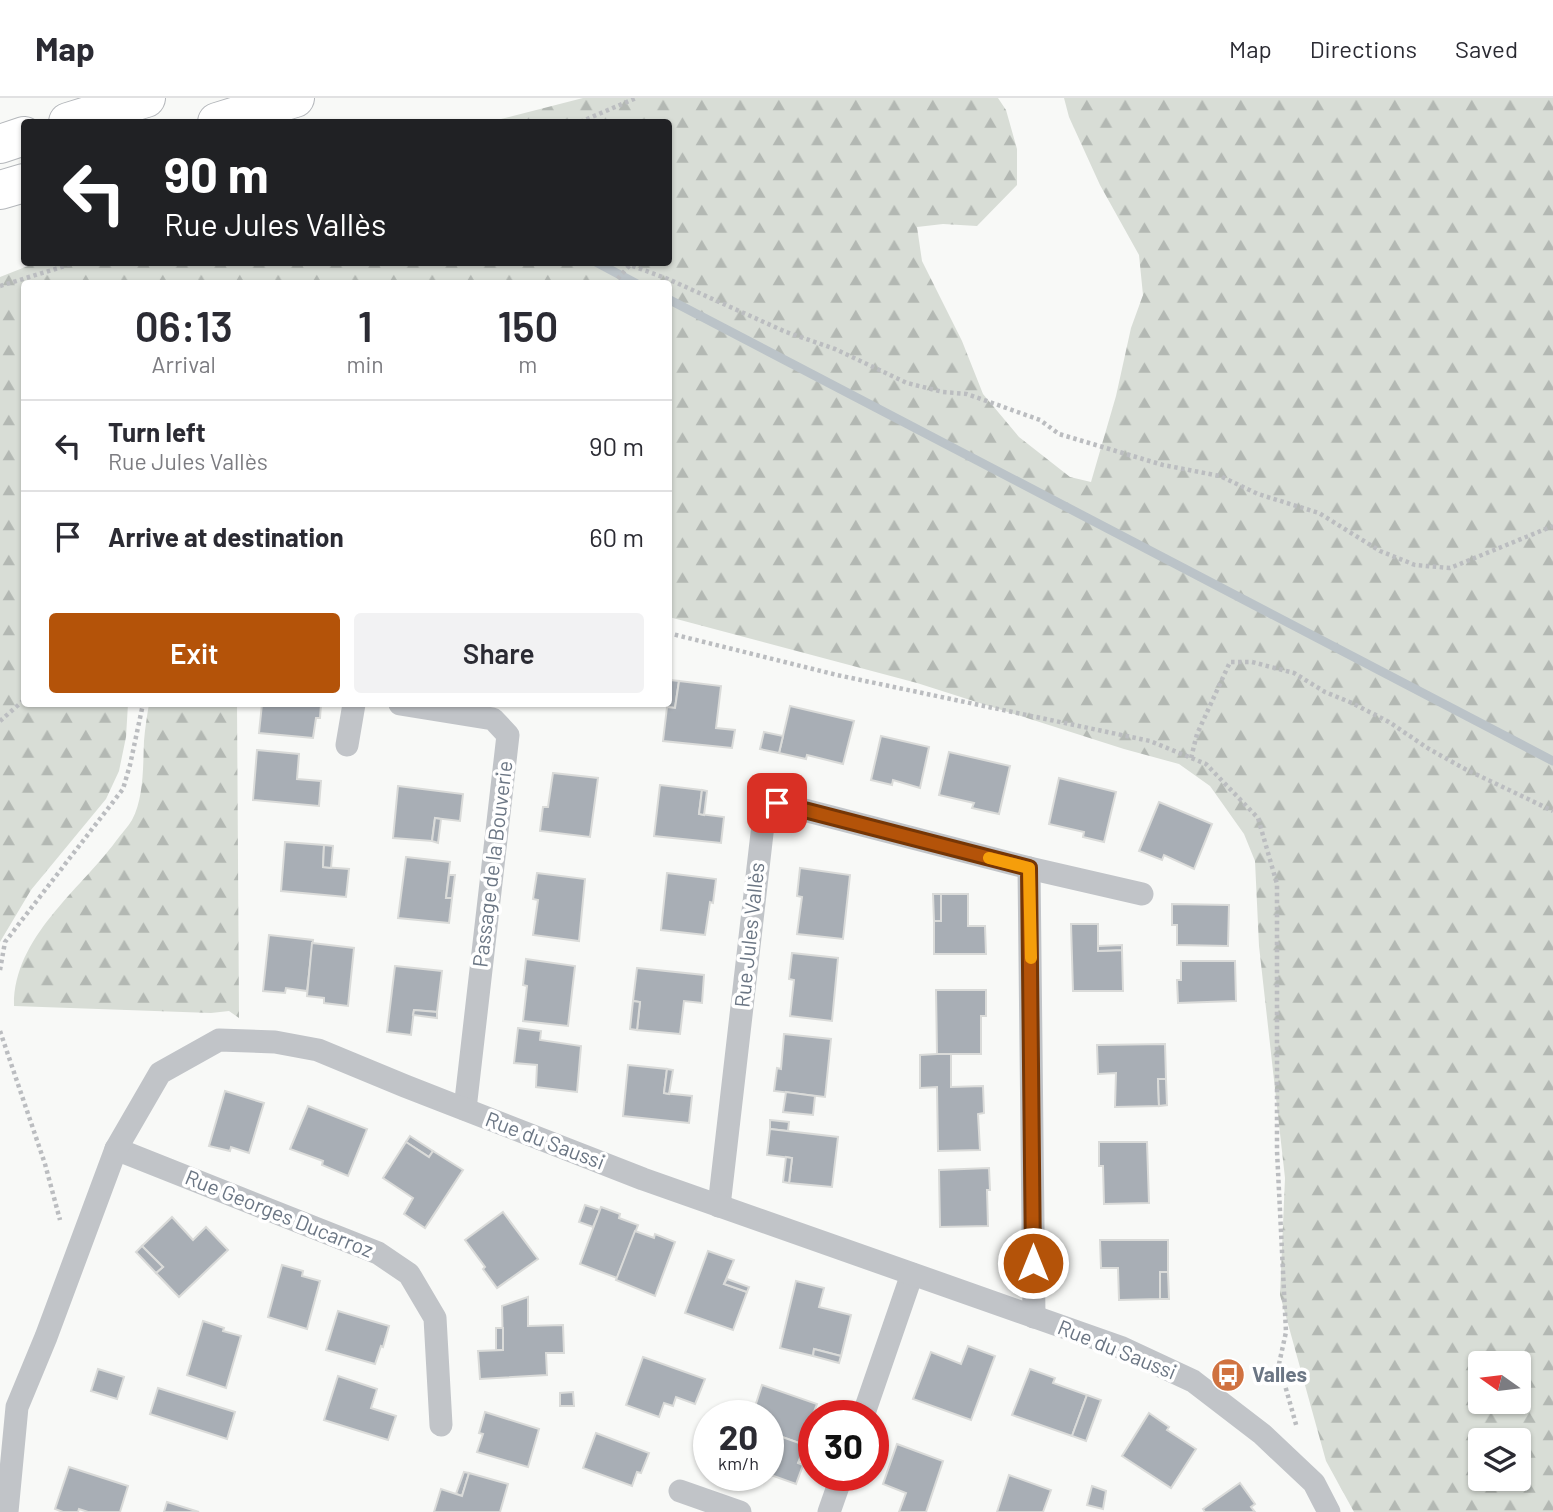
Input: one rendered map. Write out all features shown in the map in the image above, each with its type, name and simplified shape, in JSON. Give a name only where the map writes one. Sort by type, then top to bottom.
[{"type":"highway","points":[[78,119],[146,98]]},
{"type":"highway","points":[[227,119],[295,98]]},
{"type":"highway","points":[[0,144],[21,137]]},
{"type":"highway","points":[[0,190],[21,184]]},
{"type":"street","points":[[347,745],[353,707]]},
{"type":"street","name":"Passage de la Bouverie","points":[[419,707],[493,719],[508,735],[465,1109]]},
{"type":"street","name":"Rue Jules Vallès","points":[[719,1206],[764,816],[777,803],[1029,868],[1142,894]]},
{"type":"street","points":[[1029,868],[1034,1317]]},
{"type":"street","name":"Rue du Saussi","points":[[7,1512],[17,1407],[116,1149],[160,1073],[219,1040],[275,1042],[318,1050],[643,1179],[1120,1347],[1193,1381],[1262,1434],[1314,1483],[1329,1512]]},
{"type":"street","name":"Rue Georges Ducarroz","points":[[116,1149],[378,1253],[409,1274],[435,1318],[442,1425]]},
{"type":"street","points":[[869,1400],[912,1274]]},
{"type":"street","points":[[680,1491],[740,1512]]},
{"type":"street","points":[[829,1512],[836,1491]]},
{"type":"path","points":[[587,119],[636,98]]},
{"type":"path","points":[[0,286],[65,266]]},
{"type":"path","points":[[616,280],[629,266]]},
{"type":"path","points":[[633,266],[670,280]]},
{"type":"path","points":[[672,281],[786,332],[835,349],[907,383],[943,393],[967,394],[1040,420],[1059,434],[1163,465],[1220,476],[1258,494],[1319,513],[1380,551],[1415,565],[1450,568],[1553,526]]},
{"type":"path","points":[[1191,758],[1197,734],[1230,662],[1252,662],[1294,673],[1325,692],[1389,722],[1465,769],[1553,811]]},
{"type":"path","points":[[0,721],[21,703]]},
{"type":"path","points":[[0,970],[5,942],[123,789],[142,707]]},
{"type":"path","points":[[0,1034],[45,1164],[73,1263]]},
{"type":"path","points":[[1279,1364],[1298,1432]]},
{"type":"green space","points":[[583,98],[998,98],[1006,110],[1017,149],[1017,185],[977,226],[943,224],[917,227],[922,261],[962,341],[983,394],[1019,437],[1070,477],[1091,482],[1116,396],[1131,328],[1143,295],[1139,255],[1100,185],[1069,117],[1064,98],[1553,98],[1553,1512],[1354,1512],[1326,1461],[1280,1295],[1285,1178],[1259,946],[1255,861],[1244,834],[1210,786],[1179,764],[917,683],[672,618],[672,280],[21,280],[21,707],[128,707],[126,737],[119,771],[106,799],[31,890],[0,942],[0,277],[28,266],[672,266],[672,119],[501,119]]},
{"type":"green space","points":[[149,707],[237,707],[239,1018],[229,1011],[211,1013],[14,1006],[17,981],[24,959],[36,937],[132,820],[139,802],[142,781]]},
{"type":"building","points":[[672,680],[679,681],[675,708],[667,707],[672,707]]},
{"type":"building","points":[[679,681],[721,686],[716,728],[735,730],[732,748],[663,741],[667,707],[675,708]]},
{"type":"building","points":[[790,706],[854,721],[843,764],[807,755],[806,759],[779,753]]},
{"type":"building","points":[[262,707],[321,707],[313,738],[259,733]]},
{"type":"building","points":[[764,732],[783,736],[779,753],[760,749]]},
{"type":"building","points":[[881,736],[929,747],[920,788],[893,780],[892,785],[871,780]]},
{"type":"building","points":[[257,750],[299,754],[297,779],[321,781],[319,806],[253,800]]},
{"type":"building","points":[[949,752],[1010,766],[999,814],[972,808],[974,803],[939,795]]},
{"type":"building","points":[[553,773],[598,778],[590,837],[540,831],[543,807],[548,807]]},
{"type":"building","points":[[1059,778],[1116,792],[1104,842],[1083,837],[1084,832],[1049,824]]},
{"type":"building","points":[[660,785],[702,790],[699,814],[724,817],[721,843],[654,836]]},
{"type":"building","points":[[398,786],[463,794],[460,821],[435,818],[432,841],[393,838]]},
{"type":"building","points":[[702,790],[707,791],[704,815],[699,814]]},
{"type":"building","points":[[1159,802],[1212,824],[1194,869],[1164,855],[1162,860],[1139,851]]},
{"type":"building","points":[[435,818],[441,819],[438,843],[432,841]]},
{"type":"building","points":[[285,842],[324,845],[323,867],[349,869],[346,897],[281,891]]},
{"type":"building","points":[[324,845],[333,846],[331,868],[323,867]]},
{"type":"building","points":[[406,857],[450,862],[446,898],[452,898],[449,923],[398,918]]},
{"type":"building","points":[[800,868],[850,875],[843,939],[797,934],[802,897],[797,896]]},
{"type":"building","points":[[537,873],[585,879],[579,941],[533,935],[538,900],[533,899]]},
{"type":"building","points":[[667,873],[716,879],[705,935],[661,930]]},
{"type":"building","points":[[449,875],[455,875],[452,898],[446,898]]},
{"type":"building","points":[[933,894],[941,894],[941,921],[934,921]]},
{"type":"building","points":[[941,894],[968,894],[968,926],[985,926],[986,954],[934,954],[934,921],[941,921]]},
{"type":"building","points":[[1172,904],[1229,905],[1228,946],[1177,945],[1177,925],[1172,925]]},
{"type":"building","points":[[1071,924],[1098,924],[1098,951],[1122,950],[1123,991],[1073,991]]},
{"type":"building","points":[[269,935],[313,940],[307,991],[286,988],[285,993],[263,991]]},
{"type":"building","points":[[312,943],[354,948],[348,1006],[324,1003],[324,998],[307,996]]},
{"type":"building","points":[[1122,945],[1122,950],[1098,951],[1098,946]]},
{"type":"building","points":[[792,953],[838,958],[832,1021],[790,1016],[794,980],[789,979]]},
{"type":"building","points":[[526,959],[575,966],[568,1026],[523,1021],[527,986],[523,985]]},
{"type":"building","points":[[1181,961],[1235,961],[1236,1001],[1178,1003],[1177,980],[1181,980]]},
{"type":"building","points":[[395,966],[442,971],[437,1012],[414,1010],[411,1035],[387,1032]]},
{"type":"building","points":[[637,968],[704,975],[702,1003],[684,1001],[680,1034],[637,1030],[640,1002],[633,1001]]},
{"type":"building","points":[[936,990],[986,990],[986,1016],[981,1016],[981,1054],[937,1054]]},
{"type":"building","points":[[633,1001],[640,1002],[637,1030],[630,1029]]},
{"type":"building","points":[[414,1010],[437,1012],[437,1018],[413,1015]]},
{"type":"building","points":[[518,1028],[541,1031],[540,1040],[581,1046],[577,1092],[536,1087],[537,1065],[514,1063]]},
{"type":"building","points":[[784,1034],[831,1039],[825,1097],[774,1091],[777,1068],[781,1069]]},
{"type":"building","points":[[1165,1044],[1166,1079],[1158,1079],[1159,1106],[1115,1107],[1116,1073],[1098,1074],[1097,1045]]},
{"type":"building","points":[[951,1054],[951,1087],[983,1086],[984,1113],[978,1114],[980,1150],[938,1151],[937,1087],[920,1088],[920,1055]]},
{"type":"building","points":[[628,1065],[667,1069],[664,1093],[692,1096],[689,1123],[623,1116]]},
{"type":"building","points":[[667,1069],[673,1070],[669,1094],[664,1093]]},
{"type":"building","points":[[1158,1079],[1166,1079],[1167,1105],[1159,1106]]},
{"type":"building","points":[[225,1091],[264,1103],[249,1153],[231,1147],[230,1151],[209,1146]]},
{"type":"building","points":[[786,1092],[815,1096],[813,1115],[783,1112]]},
{"type":"building","points":[[308,1106],[367,1129],[348,1176],[322,1165],[323,1161],[290,1149]]},
{"type":"building","points":[[770,1120],[789,1122],[788,1131],[770,1129]]},
{"type":"building","points":[[770,1129],[838,1137],[832,1187],[789,1183],[792,1158],[767,1155]]},
{"type":"building","points":[[410,1136],[433,1151],[429,1157],[406,1142]]},
{"type":"building","points":[[406,1142],[429,1157],[433,1151],[463,1170],[425,1228],[404,1214],[413,1198],[383,1178]]},
{"type":"building","points":[[1099,1142],[1147,1142],[1149,1203],[1104,1204]]},
{"type":"building","points":[[786,1157],[792,1158],[789,1183],[783,1182]]},
{"type":"building","points":[[989,1168],[988,1226],[940,1227],[939,1170]]},
{"type":"building","points":[[585,1205],[600,1210],[593,1227],[579,1222]]},
{"type":"building","points":[[601,1207],[638,1225],[617,1278],[580,1264]]},
{"type":"building","points":[[503,1212],[538,1259],[497,1288],[465,1240]]},
{"type":"building","points":[[172,1217],[193,1240],[206,1227],[228,1250],[179,1297],[156,1273],[163,1267],[142,1246]]},
{"type":"building","points":[[635,1231],[654,1238],[655,1234],[675,1242],[655,1296],[616,1280]]},
{"type":"building","points":[[1100,1240],[1168,1240],[1168,1272],[1160,1272],[1160,1299],[1119,1300],[1118,1268],[1101,1268]]},
{"type":"building","points":[[142,1246],[163,1267],[156,1273],[136,1252]]},
{"type":"building","points":[[708,1251],[734,1260],[724,1284],[747,1292],[733,1330],[685,1313]]},
{"type":"building","points":[[282,1265],[303,1271],[302,1276],[320,1281],[307,1329],[268,1317]]},
{"type":"building","points":[[1160,1272],[1168,1272],[1169,1299],[1160,1299]]},
{"type":"building","points":[[727,1279],[749,1287],[747,1292],[724,1284]]},
{"type":"building","points":[[796,1281],[824,1288],[819,1307],[851,1315],[841,1356],[814,1349],[813,1356],[780,1348]]},
{"type":"building","points":[[528,1297],[528,1326],[563,1325],[564,1353],[546,1353],[547,1375],[480,1379],[478,1351],[503,1350],[502,1306]]},
{"type":"building","points":[[338,1311],[389,1326],[375,1364],[326,1350]]},
{"type":"building","points":[[203,1321],[241,1336],[226,1388],[187,1375]]},
{"type":"building","points":[[496,1328],[503,1328],[503,1350],[496,1350]]},
{"type":"building","points":[[968,1346],[995,1356],[971,1420],[913,1399],[931,1352],[961,1364]]},
{"type":"building","points":[[814,1349],[841,1356],[839,1363],[813,1356]]},
{"type":"building","points":[[643,1357],[705,1379],[693,1403],[676,1397],[673,1406],[664,1403],[659,1417],[626,1405]]},
{"type":"building","points":[[98,1369],[124,1377],[117,1399],[91,1391]]},
{"type":"building","points":[[1030,1369],[1055,1378],[1053,1383],[1087,1395],[1072,1436],[1012,1415]]},
{"type":"building","points":[[338,1376],[377,1389],[371,1408],[396,1416],[388,1440],[324,1420]]},
{"type":"building","points":[[762,1385],[805,1400],[798,1400],[798,1443],[784,1438],[784,1400],[757,1400]]},
{"type":"building","points":[[158,1388],[235,1412],[227,1439],[150,1414]]},
{"type":"building","points":[[573,1392],[574,1406],[560,1406],[560,1393]]},
{"type":"building","points":[[1087,1395],[1101,1400],[1086,1441],[1072,1436]]},
{"type":"building","points":[[485,1412],[539,1429],[528,1467],[477,1452],[483,1434],[479,1433]]},
{"type":"building","points":[[1149,1413],[1169,1427],[1167,1430],[1196,1449],[1171,1488],[1122,1456]]},
{"type":"building","points":[[596,1433],[649,1453],[632,1486],[583,1468]]},
{"type":"building","points":[[784,1438],[798,1443],[796,1484],[784,1480]]},
{"type":"building","points":[[897,1444],[943,1461],[926,1512],[899,1512],[906,1493],[889,1486],[889,1467]]},
{"type":"building","points":[[69,1467],[128,1486],[120,1512],[88,1512],[79,1509],[78,1512],[63,1512],[55,1509]]},
{"type":"building","points":[[464,1472],[469,1473],[462,1496],[456,1494]]},
{"type":"building","points":[[469,1473],[508,1484],[500,1512],[434,1512],[441,1489],[462,1496]]},
{"type":"building","points":[[1009,1475],[1051,1490],[1043,1512],[997,1512]]},
{"type":"building","points":[[1240,1483],[1255,1504],[1251,1507],[1255,1512],[1205,1512],[1203,1509]]},
{"type":"building","points":[[1092,1486],[1106,1491],[1103,1509],[1087,1505]]},
{"type":"building","points":[[167,1502],[199,1512],[164,1512]]},
{"type":"waterway","points":[[603,266],[630,280]]},
{"type":"waterway","points":[[672,301],[1553,761]]},
{"type":"slow traffic","points":[[989,858],[1029,868],[1031,958]]},
{"type":"place","name":"Valles","points":[[1228,1375]]},
{"type":"route","points":[[777,803],[1029,868],[1033,1263]]}]
